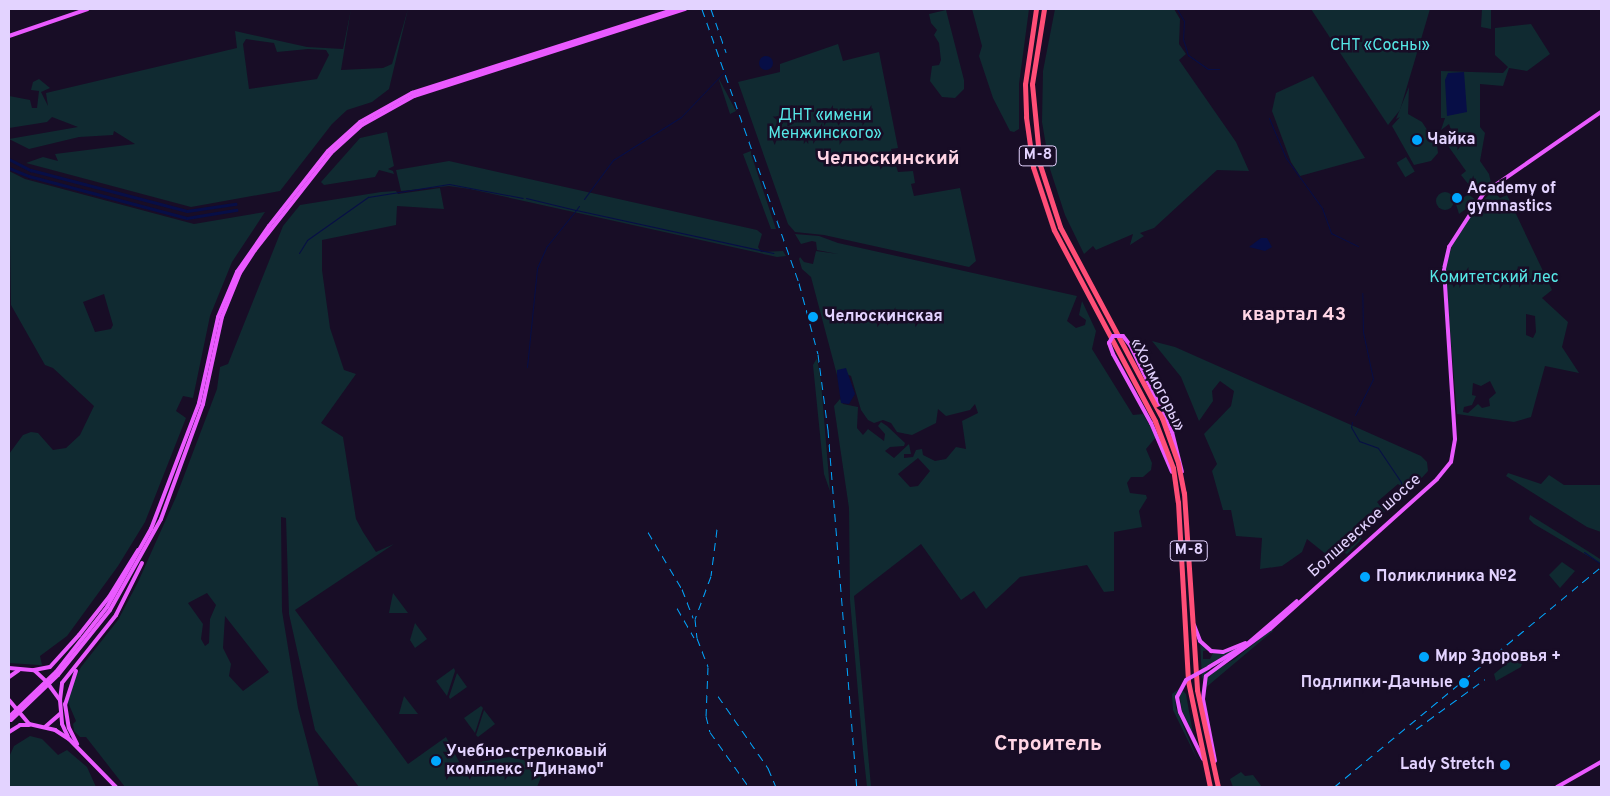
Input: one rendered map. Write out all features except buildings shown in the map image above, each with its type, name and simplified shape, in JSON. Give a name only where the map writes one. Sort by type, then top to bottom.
[{"type":"highway","name":"«Холмогоры»","points":[[1034,9],[1026,67],[1026,117],[1031,158],[1042,199],[1069,260],[1155,421],[1175,481],[1187,665],[1203,761],[1210,787]]},
{"type":"highway","name":"«Холмогоры»","points":[[1044,9],[1036,47],[1032,100],[1036,149],[1046,189],[1075,257],[1162,418],[1174,450],[1183,486],[1200,710],[1218,787]]},
{"type":"main road","points":[[9,36],[88,9]]},
{"type":"main road","points":[[57,673],[107,607],[152,529],[199,403],[218,317],[237,272],[268,226],[328,151],[381,110],[399,101],[675,9]]},
{"type":"main road","points":[[613,30],[685,9]]},
{"type":"main road","points":[[79,749],[69,728],[64,704],[72,677],[116,615],[149,544],[203,404],[222,317],[240,273],[260,242],[331,153],[381,110]]},
{"type":"main road","name":"Болшевское шоссе","points":[[1218,787],[1203,699],[1203,684],[1208,674],[1256,641],[1437,479],[1451,462],[1455,442],[1444,262],[1449,247],[1478,201],[1497,183],[1601,112]]},
{"type":"main road","points":[[1175,481],[1152,423],[1113,354],[1109,344],[1113,336],[1122,336],[1130,345],[1172,432],[1183,486]]},
{"type":"main road","points":[[9,668],[34,670],[50,668],[109,597],[152,529]]},
{"type":"main road","points":[[10,719],[57,673],[110,610],[149,544]]},
{"type":"main road","points":[[1203,761],[1180,712],[1177,697],[1186,680],[1237,652],[1315,587]]},
{"type":"main road","points":[[1191,610],[1200,641],[1216,652],[1237,648],[1265,629]]},
{"type":"main road","points":[[85,658],[62,683],[60,700],[62,724],[69,738],[116,787]]},
{"type":"main road","points":[[9,677],[22,669]]},
{"type":"main road","points":[[34,670],[60,700]]},
{"type":"main road","points":[[9,700],[32,726]]},
{"type":"main road","points":[[39,727],[54,721],[61,709]]},
{"type":"main road","points":[[9,732],[20,725],[32,726],[55,730],[69,738]]},
{"type":"main road","points":[[1557,787],[1601,762]]},
{"type":"green space","points":[[351,9],[341,70],[383,68],[392,64],[408,9],[389,89],[372,102],[347,110],[332,124],[280,191],[191,207],[26,163],[43,157],[58,161],[55,154],[135,144],[114,131],[113,135],[79,137],[29,149],[9,139],[78,127],[52,117],[47,122],[9,128],[9,96],[30,100],[32,108],[37,108],[39,91],[31,90],[33,82],[39,79],[50,88],[41,92],[48,106],[46,93],[237,48],[235,31],[307,47],[343,49]],"holes":[[[246,39],[274,43],[277,52],[308,49],[326,50],[329,55],[317,79],[249,89],[243,44]]]},
{"type":"green space","points":[[972,9],[1029,9],[1019,84],[1019,129],[1014,132],[1010,131],[993,98],[979,56],[982,46]]},
{"type":"green space","points":[[1055,9],[1174,9],[1180,19],[1179,44],[1186,54],[1179,60],[1236,142],[1249,171],[1217,170],[1154,228],[1140,233],[1144,236],[1130,245],[1133,234],[1096,250],[1093,246],[1084,254],[1065,215],[1050,169],[1042,122],[1043,71]]},
{"type":"green space","name":"СНТ «Сосны»","points":[[1311,9],[1430,9],[1400,110],[1388,125]]},
{"type":"green space","points":[[1482,9],[1491,9],[1491,29],[1481,27]]},
{"type":"green space","points":[[946,10],[964,80],[964,89],[955,98],[942,97],[930,81],[932,66],[939,65],[941,60],[939,43],[934,35],[937,30],[931,23],[929,14]]},
{"type":"green space","points":[[1531,24],[1550,54],[1527,71],[1509,68],[1503,86],[1480,84],[1480,127],[1485,133],[1480,161],[1489,174],[1491,183],[1482,190],[1478,185],[1473,190],[1461,175],[1466,171],[1446,143],[1454,138],[1449,124],[1441,130],[1445,118],[1441,118],[1441,71],[1503,73],[1508,67],[1495,55],[1495,28]]},
{"type":"green space","name":"ДНТ «имени Менжинского»","points":[[838,44],[843,61],[879,52],[898,148],[891,149],[898,172],[913,171],[915,183],[911,184],[914,196],[960,188],[976,261],[969,267],[824,235],[795,232],[788,224],[738,82],[780,72],[780,64]]},
{"type":"green space","points":[[1313,76],[1365,158],[1300,176],[1291,162],[1272,111],[1276,93]]},
{"type":"green space","points":[[718,77],[736,111],[730,114]]},
{"type":"green space","name":"Чайка","points":[[1409,87],[1408,114],[1422,122],[1437,145],[1438,153],[1431,161],[1414,165],[1392,126],[1400,117],[1396,119]]},
{"type":"green space","points":[[387,132],[394,166],[388,169],[393,171],[394,174],[379,170],[375,177],[324,185],[321,182],[360,138]]},
{"type":"green space","points":[[751,151],[776,229],[771,229],[743,154]]},
{"type":"green space","points":[[1406,157],[1415,172],[1405,177],[1397,163]]},
{"type":"green space","points":[[449,161],[757,230],[762,234],[758,247],[761,252],[783,251],[786,256],[777,257],[470,189],[449,186],[401,191],[396,170]]},
{"type":"green space","points":[[9,171],[25,179],[194,224],[265,212],[232,262],[210,316],[193,398],[183,396],[176,411],[186,418],[145,522],[118,566],[67,636],[40,656],[42,665],[9,663],[9,454],[23,435],[31,432],[38,433],[53,450],[66,448],[80,435],[94,406],[53,368],[45,365],[11,305]],"holes":[[[104,294],[113,325],[111,329],[95,332],[83,302]]]},
{"type":"green space","points":[[440,188],[444,209],[397,206],[396,225],[322,240],[322,270],[330,328],[344,370],[356,374],[321,423],[343,437],[356,519],[363,532],[376,552],[394,544],[295,610],[408,764],[446,737],[464,771],[480,762],[509,757],[546,765],[537,787],[359,787],[315,730],[289,614],[286,518],[281,517],[282,611],[298,708],[319,787],[125,787],[86,737],[80,737],[74,731],[73,724],[76,721],[67,700],[70,687],[81,667],[118,620],[138,582],[176,497],[217,389],[220,367],[228,364],[283,226],[300,205],[381,192],[396,191],[398,194]],"holes":[[[207,593],[216,605],[210,619],[209,643],[205,646],[201,639],[203,624],[188,603]],[[225,616],[269,672],[243,691],[229,676],[231,664],[223,648]]]},
{"type":"green space","name":"Комитетский лес","points":[[1493,191],[1500,198],[1507,195],[1552,290],[1542,298],[1568,322],[1562,347],[1579,373],[1545,366],[1531,417],[1514,422],[1457,414],[1445,269],[1452,246],[1475,208]],"holes":[[[1526,314],[1535,316],[1536,332],[1533,338],[1526,335]],[[1490,381],[1496,393],[1489,399],[1490,406],[1482,408],[1478,404],[1468,413],[1463,412],[1464,407],[1472,405],[1476,396],[1472,395],[1473,383],[1481,386]]]},
{"type":"green space","points":[[1445,192],[1451,195],[1454,201],[1451,207],[1445,210],[1439,207],[1436,201],[1439,195]]},
{"type":"green space","points":[[1468,194],[1477,201],[1459,214],[1456,204]]},
{"type":"green space","points":[[795,234],[819,236],[838,243],[1077,296],[1067,321],[1076,328],[1085,325],[1086,320],[1079,315],[1082,301],[1096,331],[1092,349],[1133,415],[1143,414],[1156,437],[1146,449],[1152,463],[1151,470],[1143,477],[1131,477],[1127,483],[1130,493],[1146,495],[1147,498],[1139,511],[1142,527],[1114,532],[1114,591],[1104,592],[1087,565],[1020,577],[986,609],[974,591],[961,600],[921,544],[854,596],[871,787],[867,787],[850,600],[849,508],[834,406],[840,399],[843,404],[858,407],[857,428],[863,435],[868,429],[884,441],[885,434],[878,426],[881,422],[887,426],[905,443],[904,446],[890,447],[885,451],[894,458],[909,444],[911,454],[904,454],[904,458],[913,457],[916,450],[922,449],[923,455],[935,461],[946,459],[956,447],[966,449],[962,421],[978,413],[975,404],[970,410],[946,416],[938,409],[936,423],[912,435],[897,432],[891,423],[883,420],[874,423],[868,420],[861,410],[851,376],[838,370],[837,375],[811,277],[802,269],[799,259],[800,257],[804,262],[813,264],[816,251],[838,254],[817,250],[816,242],[812,241],[801,244]],"holes":[[[918,458],[930,471],[918,486],[910,487],[898,474]]]},
{"type":"green space","points":[[1152,341],[1175,347],[1421,456],[1427,462],[1428,471],[1409,492],[1398,484],[1377,502],[1385,512],[1367,526],[1360,541],[1347,554],[1340,551],[1327,555],[1307,539],[1302,552],[1282,566],[1260,569],[1262,538],[1236,536],[1231,510],[1223,510],[1212,471],[1217,464],[1204,434],[1231,406],[1234,391],[1220,381],[1212,391],[1213,401],[1199,421],[1181,377]]},
{"type":"green space","points":[[817,358],[821,382],[830,491],[824,474],[813,365]]},
{"type":"green space","points":[[1508,473],[1541,484],[1549,475],[1564,485],[1601,485],[1601,532],[1587,527],[1506,476]]},
{"type":"green space","points":[[1530,515],[1600,559],[1600,563],[1534,524],[1529,519]]},
{"type":"green space","points":[[1562,562],[1575,571],[1560,588],[1549,575]]},
{"type":"green space","points":[[393,593],[408,613],[389,613]]},
{"type":"green space","points":[[415,623],[427,639],[415,648],[410,640]]},
{"type":"green space","points":[[1272,629],[1273,631],[1204,689],[1207,678],[1216,670],[1235,659]]},
{"type":"green space","points":[[1200,642],[1208,650],[1203,651],[1203,659],[1210,659],[1213,653],[1238,648],[1208,665],[1209,669],[1202,679]]},
{"type":"green space","points":[[1512,659],[1522,664],[1521,667],[1496,681],[1494,674]]},
{"type":"green space","points":[[454,668],[455,671],[447,696],[436,681]]},
{"type":"green space","points":[[457,673],[467,687],[450,699],[449,697]]},
{"type":"green space","points":[[1180,688],[1186,694],[1193,734],[1182,711],[1180,698],[1175,697],[1176,708],[1198,761],[1173,710],[1172,694]]},
{"type":"green space","points":[[404,696],[418,714],[399,714]]},
{"type":"green space","points":[[481,706],[483,708],[475,733],[464,718]]},
{"type":"green space","points":[[484,710],[495,724],[478,737],[476,735]]},
{"type":"green space","points":[[30,736],[42,739],[58,755],[67,750],[87,767],[96,787],[9,787],[9,757],[14,746]]},
{"type":"green space","points":[[1241,772],[1245,776],[1253,775],[1262,787],[1233,787],[1230,779]]},
{"type":"shaded area","points":[[763,56],[769,56],[773,63],[769,70],[763,70],[759,66],[759,60]]},
{"type":"shaded area","points":[[1464,72],[1467,112],[1447,116],[1445,80],[1448,73]]},
{"type":"shaded area","points":[[1261,238],[1267,238],[1272,247],[1265,251],[1249,247]]},
{"type":"shaded area","points":[[846,368],[855,394],[849,404],[841,403],[837,375],[837,370]]},
{"type":"waterway","points":[[1177,9],[1184,21],[1183,39],[1188,55],[1208,69],[1219,69]]},
{"type":"waterway","points":[[584,199],[613,160],[681,117],[725,71]]},
{"type":"waterway","points":[[1269,118],[1286,158],[1322,208],[1331,233],[1358,246]]},
{"type":"waterway","points":[[9,159],[31,170],[187,211],[235,204]]},
{"type":"waterway","points":[[9,168],[29,176],[187,218],[236,210]]},
{"type":"waterway","points":[[299,253],[307,240],[368,197],[449,184],[523,198]]},
{"type":"waterway","points":[[526,198],[576,210],[579,206]]},
{"type":"waterway","points":[[527,367],[537,268],[547,246],[576,210],[773,253]]},
{"type":"waterway","points":[[1355,415],[1373,379],[1363,332],[1362,293]]},
{"type":"waterway","points":[[1352,422],[1351,427],[1359,441],[1378,448],[1401,482],[1402,500]]},
{"type":"waterway","points":[[1584,552],[1600,563]]},
{"type":"railway","points":[[702,9],[799,283],[818,354],[828,430],[857,787]]},
{"type":"railway","points":[[711,9],[726,52]]},
{"type":"railway","points":[[717,529],[711,576],[695,619],[697,638],[708,667],[706,716],[710,732],[749,787]]},
{"type":"railway","points":[[648,532],[682,589],[693,618]]},
{"type":"railway","points":[[1334,787],[1601,567]]},
{"type":"railway","points":[[677,608],[694,637]]},
{"type":"railway","points":[[1416,729],[1485,679]]},
{"type":"railway","points":[[718,696],[768,768],[776,787]]},
{"type":"place","name":"Чайка","points":[[1417,140]]},
{"type":"place","name":"Academy of gymnastics","points":[[1457,198]]},
{"type":"place","name":"Челюскинская","points":[[813,317]]},
{"type":"place","name":"Поликлиника №2","points":[[1365,577]]},
{"type":"place","name":"Мир Здоровья +","points":[[1424,657]]},
{"type":"place","name":"Подлипки-Дачные","points":[[1464,683]]},
{"type":"place","name":"Учебно-стрелковый комплекс \"Динамо\"","points":[[436,761]]},
{"type":"place","name":"Lady Stretch","points":[[1505,765]]},
{"type":"district","name":"Челюскинский","points":[[888,160]]},
{"type":"district","name":"квартал 43","points":[[1294,316]]},
{"type":"district","name":"Строитель","points":[[1048,745]]}]
